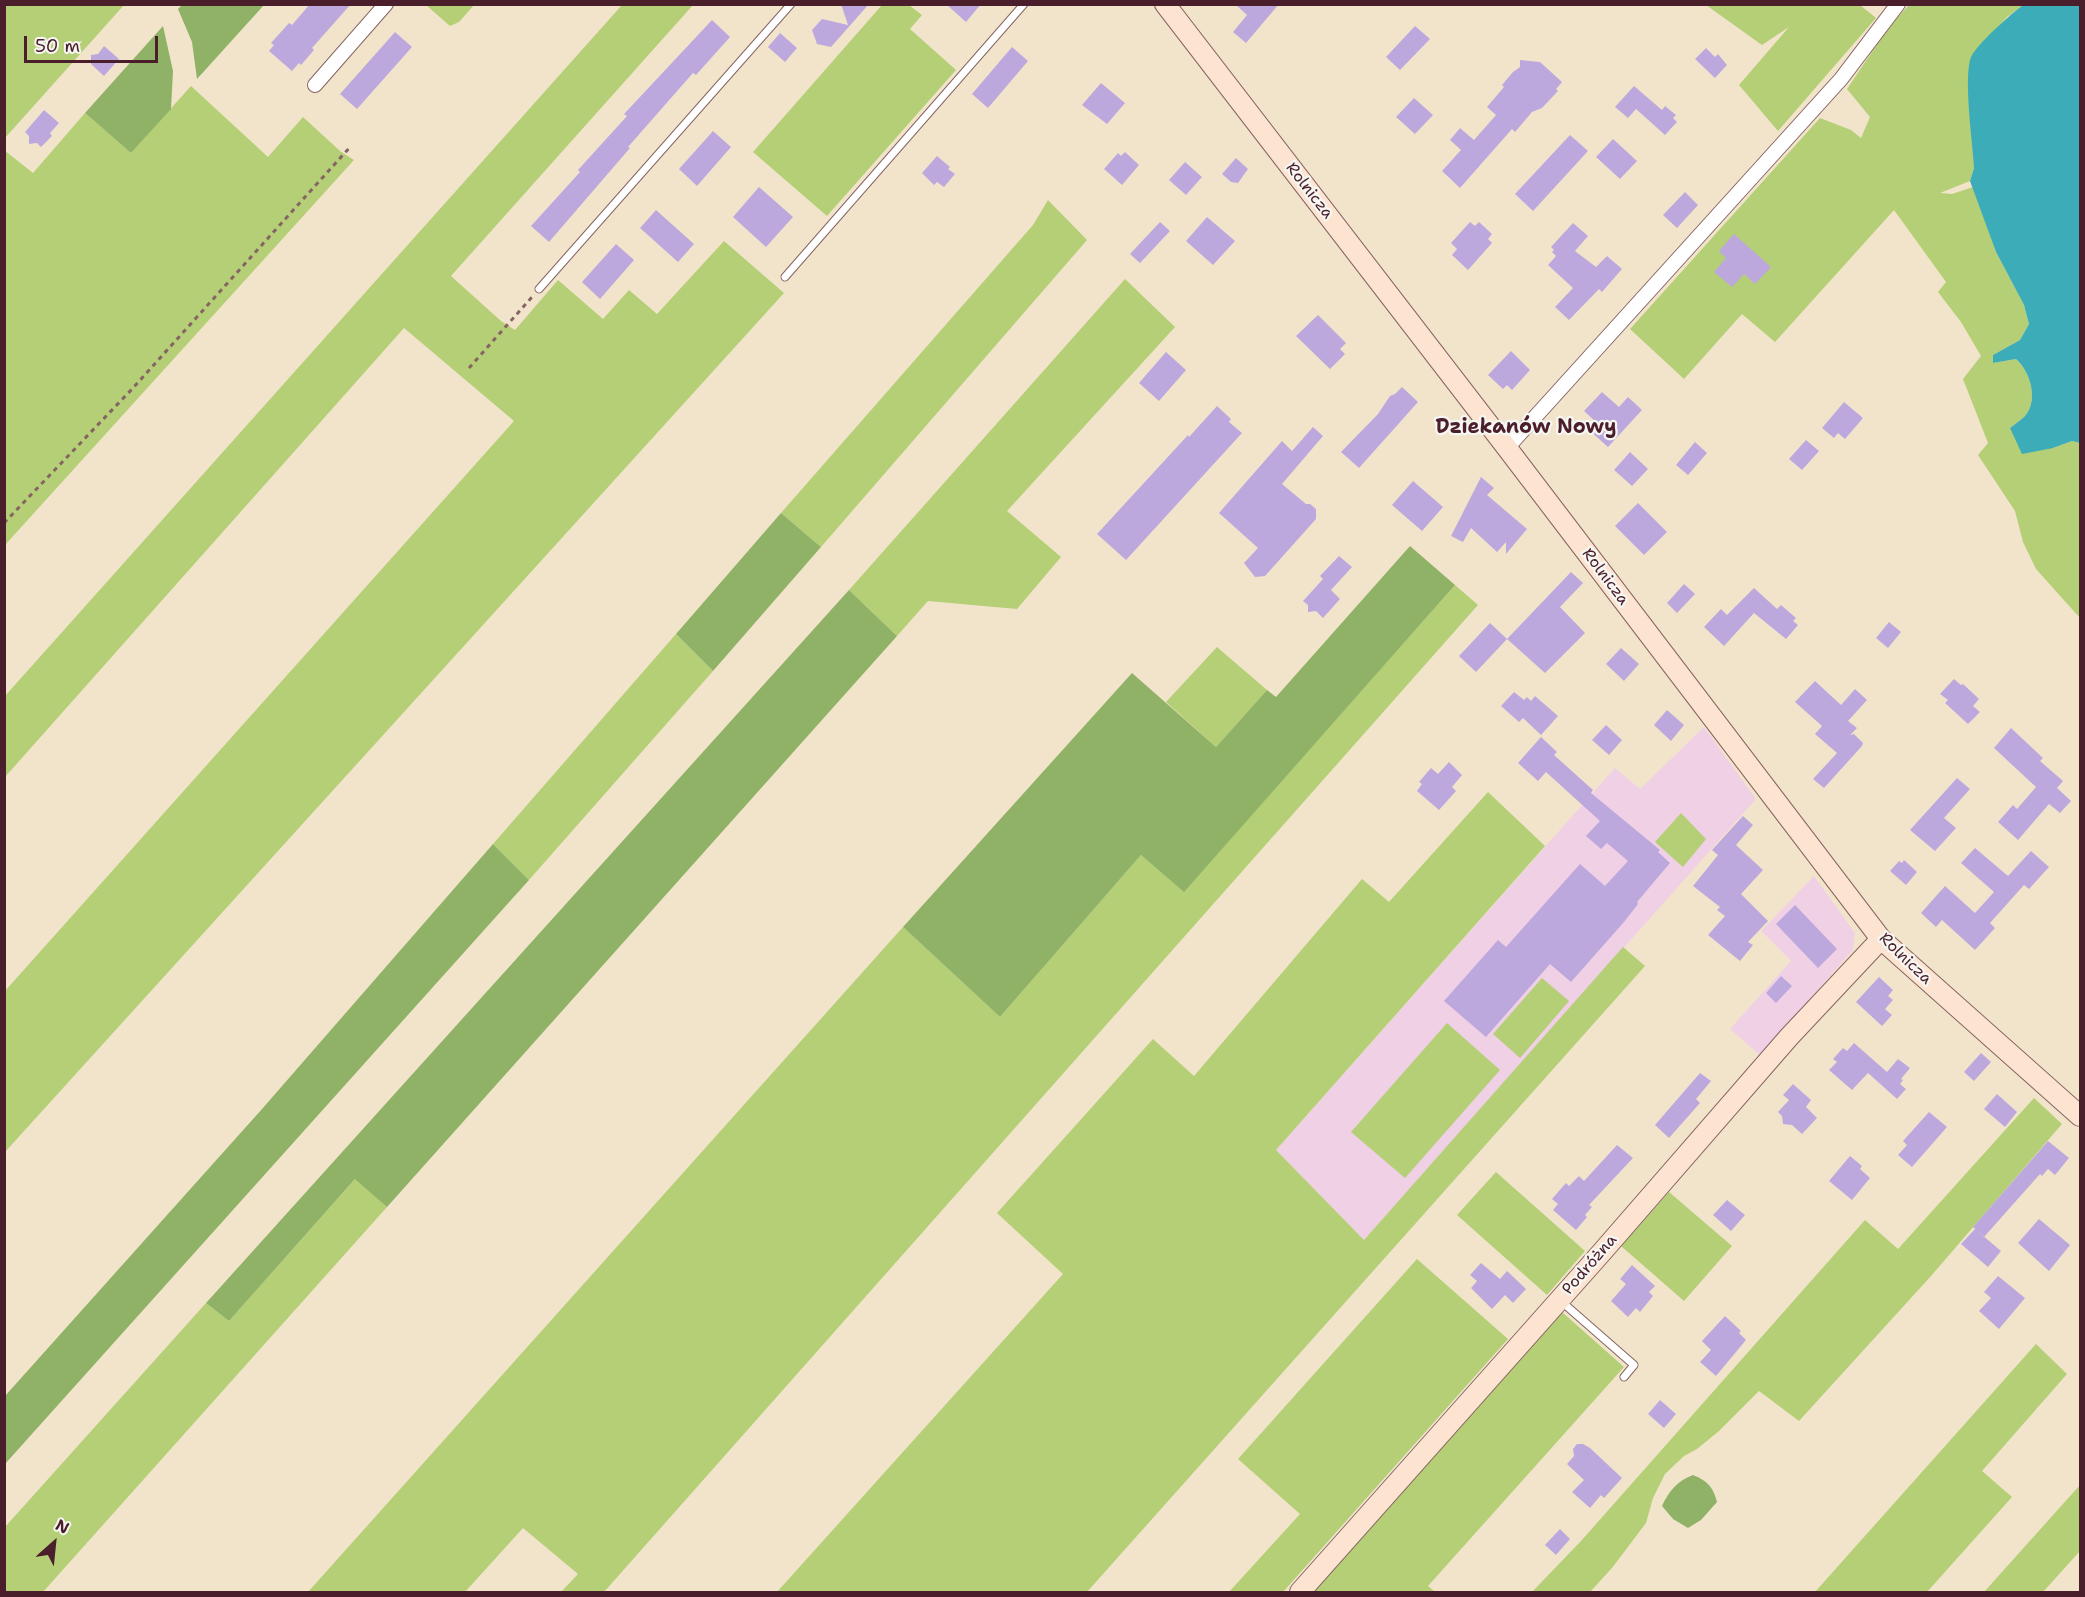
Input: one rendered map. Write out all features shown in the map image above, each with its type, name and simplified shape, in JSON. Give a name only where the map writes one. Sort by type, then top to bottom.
[{"type":"street","points":[[315,86],[386,4]]},
{"type":"street","name":"Rolnicza","points":[[1165,4],[1881,939],[2080,1116]]},
{"type":"street","points":[[1507,448],[1841,79],[1898,4]]},
{"type":"street","name":"Podróżna","points":[[1300,1593],[1789,1037],[1881,939]]},
{"type":"lane","points":[[539,289],[791,4]]},
{"type":"lane","points":[[785,277],[1024,4]]},
{"type":"lane","points":[[1560,1300],[1634,1365],[1624,1377]]},
{"type":"path","points":[[4,523],[133,388],[351,146]]},
{"type":"path","points":[[469,368],[539,289]]},
{"type":"shaded area","points":[[1704,727],[1756,799],[1364,1240],[1276,1150],[1615,768],[1640,789]]},
{"type":"shaded area","points":[[1814,876],[1855,933],[1853,950],[1760,1055],[1730,1029],[1791,961],[1761,931]]},
{"type":"green space","points":[[4,5],[124,5],[5,138]]},
{"type":"green space","points":[[182,5],[264,5],[197,79],[192,42],[178,9]]},
{"type":"green space","points":[[426,5],[474,5],[459,22],[450,26]]},
{"type":"green space","points":[[622,5],[693,5],[451,276],[501,321],[515,330],[558,280],[603,319],[629,290],[657,314],[724,241],[784,293],[5,1152],[5,991],[514,421],[404,328],[5,777],[5,696]]},
{"type":"green space","points":[[882,5],[909,5],[922,15],[910,29],[956,70],[827,216],[753,152]]},
{"type":"green space","points":[[1706,5],[1860,5],[1876,18],[1778,131],[1739,85],[1789,27],[1762,45]]},
{"type":"green space","points":[[1909,5],[2023,5],[2007,17],[1971,57],[1974,168],[1970,181],[1940,193],[1952,194],[1973,187],[1996,252],[2024,305],[2029,324],[2020,340],[1993,355],[1993,363],[2016,359],[2029,378],[2031,386],[2029,409],[2025,416],[2010,428],[2053,448],[2072,441],[2080,443],[2080,618],[2036,569],[2023,542],[2015,511],[1978,455],[1988,443],[1963,379],[1981,356],[1961,322],[1938,292],[1946,282],[1894,210],[1775,342],[1742,314],[1684,379],[1630,329],[1820,118],[1851,130],[1861,138],[1870,117],[1847,89],[1888,28]]},
{"type":"green space","points":[[163,26],[173,71],[171,109],[131,153],[85,113]]},
{"type":"green space","points":[[191,86],[268,157],[303,117],[340,151],[354,160],[5,545],[4,150],[33,173],[85,113],[131,153]]},
{"type":"green space","points":[[1048,200],[1087,240],[821,547],[781,513],[1033,225]]},
{"type":"green space","points":[[1125,279],[1175,327],[1007,511],[1061,557],[1017,609],[928,601],[897,636],[849,590]]},
{"type":"green space","points":[[781,513],[821,547],[713,671],[676,634]]},
{"type":"green space","points":[[1410,546],[1455,585],[1184,892],[1141,855],[1000,1017],[903,927],[1132,673],[1216,747],[1267,690],[1276,697]]},
{"type":"green space","points":[[1455,585],[1478,605],[604,1592],[561,1592],[578,1574],[523,1528],[465,1592],[308,1592],[903,927],[1000,1017],[1141,855],[1184,891]]},
{"type":"green space","points":[[849,590],[897,636],[387,1207],[355,1179],[229,1321],[206,1303]]},
{"type":"green space","points":[[676,634],[713,671],[529,880],[493,844]]},
{"type":"green space","points":[[1217,647],[1267,690],[1216,747],[1166,702]]},
{"type":"green space","points":[[1488,792],[1545,846],[1276,1150],[1364,1240],[1623,947],[1645,966],[1087,1592],[777,1592],[1063,1274],[997,1213],[1153,1039],[1194,1076],[1362,879],[1389,902]]},
{"type":"green space","points":[[1681,813],[1706,839],[1683,867],[1655,842]]},
{"type":"green space","points":[[493,844],[529,880],[5,1464],[5,1396],[262,1109]]},
{"type":"green space","points":[[1542,978],[1569,1001],[1520,1058],[1493,1034]]},
{"type":"green space","points":[[1447,1023],[1500,1070],[1405,1178],[1351,1132]]},
{"type":"green space","points":[[2034,1098],[2062,1124],[1931,1276],[1799,1421],[1759,1391],[1719,1431],[1697,1449],[1684,1456],[1665,1474],[1653,1498],[1646,1523],[1612,1568],[1590,1592],[1532,1592],[1581,1541],[1865,1220],[1898,1249]]},
{"type":"green space","points":[[1496,1172],[1585,1251],[1547,1295],[1457,1215]]},
{"type":"green space","points":[[356,1178],[387,1207],[43,1592],[5,1592],[5,1527],[206,1303],[229,1321]]},
{"type":"green space","points":[[1669,1192],[1732,1246],[1684,1301],[1621,1246]]},
{"type":"green space","points":[[1417,1259],[1508,1339],[1283,1592],[1229,1592],[1300,1514],[1238,1459]]},
{"type":"green space","points":[[1562,1312],[1624,1367],[1428,1586],[1435,1592],[1313,1592]]},
{"type":"green space","points":[[2036,1344],[2067,1374],[1982,1471],[2012,1497],[1927,1592],[1815,1592]]},
{"type":"green space","points":[[1693,1475],[1709,1485],[1717,1502],[1701,1520],[1688,1528],[1673,1519],[1662,1506],[1674,1487]]},
{"type":"green space","points":[[2080,1485],[2080,1551],[2043,1592],[1984,1592]]},
{"type":"water","points":[[2023,5],[2080,5],[2080,443],[2072,441],[2053,448],[2022,454],[2010,428],[2025,416],[2029,409],[2032,394],[2029,378],[2016,359],[1993,363],[1993,355],[2020,340],[2029,324],[2024,305],[1996,252],[1970,181],[1974,168],[1968,80],[1974,51]]},
{"type":"building","points":[[310,4],[351,4],[312,48],[314,50],[301,65],[299,63],[292,71],[269,51],[274,45],[271,43],[289,23],[292,25]]},
{"type":"building","points":[[841,4],[869,4],[831,47],[817,44],[812,30],[822,19],[848,25]]},
{"type":"building","points":[[946,4],[981,4],[966,22]]},
{"type":"building","points":[[1235,4],[1279,4],[1246,43],[1233,32],[1247,15]]},
{"type":"building","points":[[712,20],[730,37],[696,75],[693,73],[549,242],[531,226],[627,116],[624,114]]},
{"type":"building","points":[[1415,26],[1430,39],[1400,70],[1386,57]]},
{"type":"building","points":[[395,32],[412,47],[357,109],[340,94]]},
{"type":"building","points":[[780,33],[797,48],[785,62],[768,47]]},
{"type":"building","points":[[104,46],[119,59],[104,76],[91,64],[91,55],[98,54]]},
{"type":"building","points":[[1012,47],[1028,61],[988,108],[972,94]]},
{"type":"building","points":[[1706,48],[1715,57],[1718,54],[1727,65],[1715,78],[1695,59]]},
{"type":"building","points":[[1520,60],[1540,62],[1562,82],[1556,89],[1558,91],[1542,108],[1532,112],[1515,132],[1512,129],[1460,188],[1442,171],[1461,150],[1450,140],[1460,128],[1474,140],[1496,115],[1487,107],[1504,87],[1502,85],[1520,67]]},
{"type":"building","points":[[1101,83],[1125,103],[1107,124],[1082,105]]},
{"type":"building","points":[[1634,86],[1662,110],[1665,106],[1676,115],[1673,118],[1677,122],[1665,135],[1636,109],[1628,118],[1615,107]]},
{"type":"building","points":[[1414,98],[1433,115],[1415,134],[1396,117]]},
{"type":"building","points":[[44,110],[59,123],[50,133],[52,136],[41,147],[37,143],[29,144],[29,136],[25,132]]},
{"type":"building","points":[[713,131],[731,147],[697,186],[679,169]]},
{"type":"building","points":[[1570,135],[1588,151],[1533,211],[1515,194]]},
{"type":"building","points":[[1613,139],[1637,161],[1620,179],[1596,157]]},
{"type":"building","points":[[1125,152],[1139,165],[1122,185],[1104,169],[1118,153],[1121,156]]},
{"type":"building","points":[[937,156],[955,174],[944,187],[937,182],[934,185],[922,173]]},
{"type":"building","points":[[1236,158],[1248,169],[1238,183],[1231,182],[1222,174]]},
{"type":"building","points":[[1185,162],[1202,177],[1186,195],[1169,180]]},
{"type":"building","points":[[759,187],[793,217],[766,247],[733,217]]},
{"type":"building","points":[[1685,192],[1698,205],[1677,228],[1663,215]]},
{"type":"building","points":[[656,210],[694,244],[678,262],[640,228]]},
{"type":"building","points":[[1207,217],[1235,241],[1213,265],[1186,241]]},
{"type":"building","points":[[1160,222],[1170,231],[1140,263],[1130,254]]},
{"type":"building","points":[[1470,222],[1475,226],[1479,222],[1492,234],[1488,239],[1492,243],[1468,270],[1452,255],[1457,249],[1451,243]]},
{"type":"building","points":[[1573,223],[1588,236],[1575,251],[1596,267],[1607,256],[1622,269],[1602,292],[1599,289],[1569,320],[1555,307],[1573,288],[1548,265],[1556,256],[1551,247]]},
{"type":"building","points":[[1734,234],[1771,267],[1755,284],[1744,274],[1732,287],[1714,272],[1726,258],[1719,251]]},
{"type":"building","points":[[616,244],[634,260],[600,299],[582,282]]},
{"type":"building","points":[[1318,315],[1346,343],[1340,349],[1345,354],[1330,369],[1296,336]]},
{"type":"building","points":[[1511,351],[1530,370],[1512,390],[1507,385],[1503,389],[1488,375]]},
{"type":"building","points":[[1166,352],[1186,370],[1159,401],[1139,383]]},
{"type":"building","points":[[1402,387],[1418,402],[1359,468],[1341,452],[1378,414],[1390,396]]},
{"type":"building","points":[[1602,392],[1619,407],[1628,397],[1642,410],[1608,447],[1589,430],[1596,422],[1584,411]]},
{"type":"building","points":[[1844,402],[1863,418],[1845,439],[1838,433],[1834,438],[1822,428]]},
{"type":"building","points":[[1217,406],[1231,419],[1229,422],[1242,433],[1126,560],[1097,534]]},
{"type":"building","points":[[1313,427],[1323,436],[1282,484],[1306,504],[1316,509],[1316,519],[1265,576],[1255,577],[1244,563],[1258,548],[1219,513],[1282,441],[1292,451]]},
{"type":"building","points":[[1806,440],[1819,451],[1802,470],[1789,459]]},
{"type":"building","points":[[1695,442],[1707,453],[1688,475],[1676,465]]},
{"type":"building","points":[[1630,452],[1648,469],[1632,486],[1614,470]]},
{"type":"building","points":[[1481,477],[1494,488],[1487,495],[1527,529],[1506,554],[1506,542],[1497,552],[1471,528],[1463,542],[1451,536]]},
{"type":"building","points":[[1413,481],[1443,507],[1422,531],[1392,505]]},
{"type":"building","points":[[1638,503],[1667,532],[1644,555],[1615,526]]},
{"type":"building","points":[[1339,556],[1352,567],[1331,590],[1340,599],[1323,618],[1316,611],[1308,612],[1308,605],[1303,601],[1323,579],[1320,576]]},
{"type":"building","points":[[1571,572],[1583,583],[1560,607],[1585,633],[1545,673],[1507,639]]},
{"type":"building","points":[[1684,584],[1695,594],[1677,613],[1667,603]]},
{"type":"building","points":[[1754,588],[1777,609],[1781,605],[1796,618],[1793,621],[1798,625],[1786,639],[1754,613],[1724,646],[1704,627],[1721,609],[1727,615]]},
{"type":"building","points":[[1889,622],[1901,632],[1888,648],[1876,638]]},
{"type":"building","points":[[1490,623],[1507,639],[1476,672],[1459,656]]},
{"type":"building","points":[[1621,648],[1639,664],[1624,681],[1606,664]]},
{"type":"building","points":[[1954,679],[1979,699],[1973,706],[1980,712],[1968,724],[1945,703],[1948,700],[1940,694]]},
{"type":"building","points":[[1815,681],[1841,705],[1855,689],[1867,700],[1848,721],[1857,728],[1850,735],[1854,734],[1863,743],[1862,746],[1824,788],[1813,779],[1837,753],[1815,734],[1822,726],[1795,702]]},
{"type":"building","points":[[1514,692],[1524,700],[1527,697],[1531,701],[1535,696],[1558,716],[1541,735],[1523,718],[1519,722],[1501,706]]},
{"type":"building","points":[[1667,710],[1684,725],[1671,741],[1654,725]]},
{"type":"building","points":[[1606,725],[1622,740],[1609,755],[1592,740]]},
{"type":"building","points":[[2011,728],[2043,758],[2040,761],[2063,781],[2057,788],[2071,801],[2060,813],[2049,804],[2018,840],[1998,822],[2013,805],[2017,809],[2036,787],[1994,748]]},
{"type":"building","points":[[1541,737],[1557,752],[1554,755],[1593,790],[1591,793],[1660,850],[1658,852],[1670,863],[1637,902],[1638,904],[1624,922],[1571,982],[1550,964],[1486,1037],[1444,1001],[1498,940],[1506,947],[1580,864],[1605,886],[1628,861],[1607,843],[1601,849],[1586,836],[1600,821],[1546,772],[1538,781],[1518,763]]},
{"type":"building","points":[[1449,762],[1462,775],[1452,787],[1456,791],[1439,810],[1417,791],[1422,784],[1419,782],[1431,768],[1438,774]]},
{"type":"building","points":[[1957,778],[1970,789],[1944,818],[1956,828],[1935,851],[1910,830]]},
{"type":"building","points":[[1743,816],[1753,825],[1736,845],[1763,870],[1741,894],[1768,921],[1748,942],[1753,945],[1740,961],[1708,935],[1725,916],[1717,910],[1720,907],[1693,886],[1718,855],[1712,850]]},
{"type":"building","points":[[1975,848],[2008,876],[2031,851],[2049,867],[2029,889],[2024,885],[1990,923],[1995,928],[1975,950],[1942,920],[1936,927],[1921,913],[1945,886],[1975,913],[1994,892],[1961,863]]},
{"type":"building","points":[[1904,860],[1917,872],[1906,885],[1890,871],[1899,861],[1902,863]]},
{"type":"building","points":[[1795,905],[1837,949],[1818,968],[1776,924]]},
{"type":"building","points":[[1781,976],[1792,986],[1776,1003],[1766,993]]},
{"type":"building","points":[[1879,977],[1893,990],[1888,996],[1893,1000],[1885,1009],[1892,1015],[1882,1026],[1856,1002]]},
{"type":"building","points":[[1854,1043],[1887,1072],[1898,1059],[1910,1068],[1901,1079],[1903,1080],[1900,1084],[1906,1089],[1897,1099],[1868,1073],[1852,1090],[1829,1070],[1837,1062],[1833,1059],[1843,1048],[1847,1051]]},
{"type":"building","points":[[1981,1053],[1991,1062],[1974,1081],[1964,1072]]},
{"type":"building","points":[[1700,1073],[1711,1081],[1696,1099],[1700,1103],[1669,1138],[1655,1125]]},
{"type":"building","points":[[1793,1084],[1811,1100],[1806,1107],[1817,1118],[1802,1134],[1792,1125],[1783,1124],[1782,1116],[1778,1112],[1789,1100],[1783,1095]]},
{"type":"building","points":[[1997,1094],[2017,1112],[2005,1127],[1984,1109]]},
{"type":"building","points":[[1929,1112],[1947,1127],[1912,1167],[1898,1155],[1907,1145],[1903,1141]]},
{"type":"building","points":[[2048,1141],[2069,1158],[2055,1175],[2048,1169],[2042,1176],[2040,1174],[1984,1237],[1973,1227]]},
{"type":"building","points":[[1617,1145],[1633,1158],[1589,1205],[1592,1207],[1585,1215],[1587,1217],[1576,1230],[1553,1210],[1558,1204],[1552,1199],[1566,1183],[1569,1186],[1579,1176],[1584,1181]]},
{"type":"building","points":[[1850,1156],[1862,1166],[1860,1169],[1870,1178],[1852,1200],[1829,1181]]},
{"type":"building","points":[[1727,1200],[1745,1215],[1731,1231],[1713,1215]]},
{"type":"building","points":[[2039,1219],[2070,1245],[2049,1271],[2018,1243]]},
{"type":"building","points":[[1975,1229],[2001,1251],[1988,1267],[1961,1244]]},
{"type":"building","points":[[1481,1263],[1500,1279],[1507,1271],[1526,1289],[1513,1303],[1505,1295],[1492,1309],[1471,1288],[1477,1281],[1470,1275]]},
{"type":"building","points":[[1632,1265],[1655,1286],[1649,1292],[1653,1296],[1640,1312],[1636,1308],[1628,1317],[1611,1301],[1626,1284],[1620,1279]]},
{"type":"building","points":[[1998,1276],[2025,1298],[1999,1329],[1979,1311],[1991,1298],[1984,1292]]},
{"type":"building","points":[[1725,1316],[1741,1331],[1739,1333],[1746,1340],[1716,1376],[1700,1362],[1711,1350],[1702,1341]]},
{"type":"building","points":[[1660,1400],[1676,1414],[1664,1428],[1648,1414]]},
{"type":"building","points":[[1577,1444],[1590,1448],[1622,1478],[1604,1498],[1601,1495],[1590,1508],[1572,1492],[1584,1480],[1567,1464],[1574,1456],[1573,1449]]},
{"type":"building","points":[[1560,1529],[1570,1539],[1556,1555],[1545,1545]]},
{"type":"district","name":"Dziekanów Nowy","points":[[1526,428]]}]
